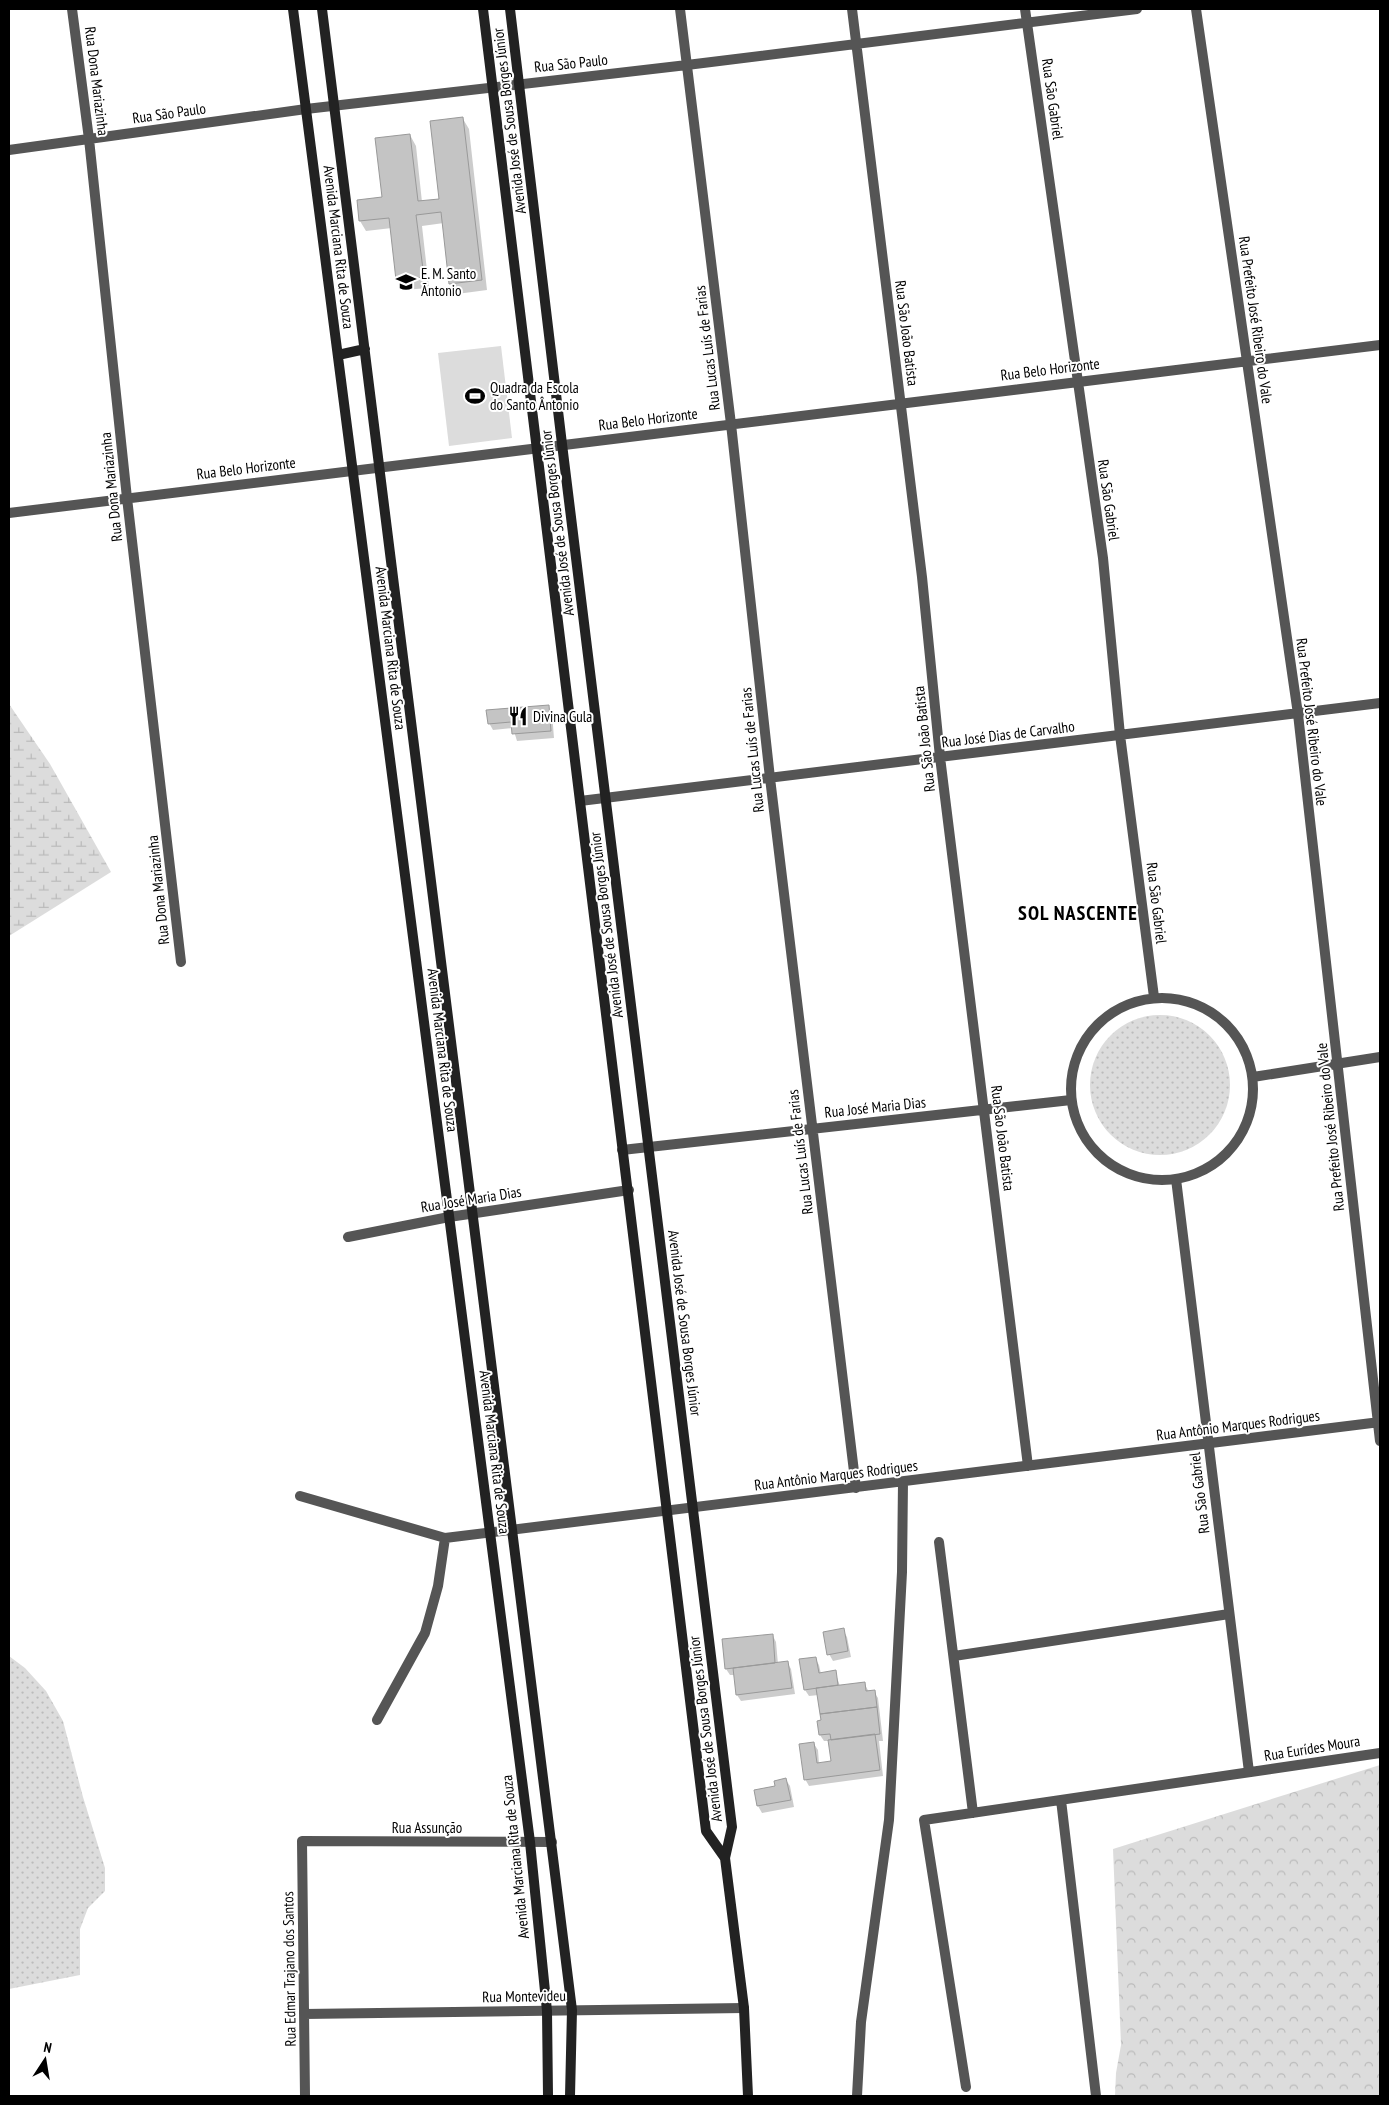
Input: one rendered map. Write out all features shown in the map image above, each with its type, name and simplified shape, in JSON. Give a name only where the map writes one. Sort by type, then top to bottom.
[{"type":"street","name":"Rua Dona Mariazinha","points":[[72,9],[89,139],[127,498],[182,962]]},
{"type":"street","name":"Avenida Marciana Rita de Souza","points":[[293,9],[530,1842],[547,2011],[548,2096]]},
{"type":"street","name":"Avenida Marciana Rita de Souza","points":[[322,9],[336,106],[378,467],[572,2010],[570,2096]]},
{"type":"street","name":"Avenida José de Sousa Borges Júnior","points":[[483,9],[706,1831],[724,1858]]},
{"type":"street","name":"Avenida José de Sousa Borges Júnior","points":[[510,9],[732,1827],[724,1858]]},
{"type":"street","name":"Rua Lucas Luís de Farias","points":[[680,9],[731,424],[770,778],[856,1488]]},
{"type":"street","name":"Rua São João Batista","points":[[852,9],[922,577],[940,757],[1028,1466]]},
{"type":"street","name":"Rua São Gabriel","points":[[1025,9],[1103,558],[1120,735],[1154,997]]},
{"type":"street","name":"Rua São Paulo","points":[[9,150],[306,109],[687,65],[1137,9]]},
{"type":"street","name":"Rua Prefeito José Ribeiro do Vale","points":[[1196,9],[1298,714],[1380,1441]]},
{"type":"street","name":"Rua Belo Horizonte","points":[[9,512],[1380,344]]},
{"type":"street","points":[[338,355],[365,349]]},
{"type":"street","name":"Rua José Dias de Carvalho","points":[[580,802],[1380,703]]},
{"type":"street","points":[[1154,997],[1181,999],[1208,1009],[1230,1026],[1245,1050],[1253,1077],[1253,1105],[1243,1132],[1226,1154],[1203,1171],[1176,1179],[1146,1179],[1119,1170],[1095,1152],[1079,1128],[1070,1100],[1071,1071],[1082,1043],[1100,1020],[1125,1005],[1154,997]]},
{"type":"street","points":[[1253,1077],[1380,1057]]},
{"type":"street","name":"Rua José Maria Dias","points":[[622,1150],[1070,1100]]},
{"type":"street","name":"Rua São Gabriel","points":[[1176,1179],[1249,1772]]},
{"type":"street","name":"Rua José Maria Dias","points":[[348,1237],[449,1217],[629,1190]]},
{"type":"street","name":"Rua Antônio Marques Rodrigues","points":[[300,1496],[445,1538],[1379,1423]]},
{"type":"street","points":[[857,2096],[861,2022],[889,1820],[902,1572],[903,1482]]},
{"type":"street","points":[[377,1720],[425,1633],[438,1586],[445,1538]]},
{"type":"street","points":[[939,1542],[973,1813]]},
{"type":"street","points":[[954,1656],[1229,1614]]},
{"type":"street","name":"Rua Eurídes Moura","points":[[966,2087],[924,1820],[1380,1753]]},
{"type":"street","points":[[1061,1800],[1096,2096]]},
{"type":"street","name":"Rua Assunção","points":[[302,1842],[552,1842]]},
{"type":"street","name":"Rua Edmar Trajano dos Santos","points":[[302,1842],[305,2096]]},
{"type":"street","points":[[724,1858],[744,2008],[748,2096]]},
{"type":"street","name":"Rua Montevideu","points":[[304,2014],[744,2008]]},
{"type":"green space","name":"Quadra da Escola do Santo Ântonio","points":[[501,346],[512,438],[449,446],[438,353]]},
{"type":"green space","points":[[9,704],[50,764],[111,872],[9,936]]},
{"type":"green space","points":[[1160,1015],[1174,1016],[1187,1020],[1199,1026],[1210,1035],[1219,1046],[1225,1058],[1229,1071],[1229,1099],[1225,1112],[1219,1124],[1210,1135],[1199,1144],[1187,1150],[1174,1154],[1160,1155],[1146,1154],[1133,1150],[1121,1144],[1110,1135],[1101,1124],[1095,1112],[1091,1099],[1090,1085],[1091,1071],[1095,1058],[1101,1046],[1110,1035],[1121,1026],[1133,1020],[1146,1016]]},
{"type":"green space","points":[[9,1656],[25,1668],[46,1691],[63,1721],[83,1797],[105,1868],[105,1891],[88,1908],[80,1929],[80,1975],[9,1989]]},
{"type":"green space","points":[[1380,1765],[1380,2096],[1115,2096],[1116,2073],[1121,2045],[1113,1849]]},
{"type":"building","points":[[463,117],[482,280],[449,284],[441,212],[416,215],[424,277],[396,280],[389,218],[359,221],[357,200],[382,197],[375,138],[410,134],[418,201],[439,199],[430,121]]},
{"type":"building","name":"Divina Gula","points":[[549,705],[551,731],[512,734],[511,722],[488,724],[486,710]]},
{"type":"building","points":[[844,1628],[848,1651],[827,1655],[823,1632]]},
{"type":"building","points":[[773,1634],[775,1663],[725,1669],[722,1639]]},
{"type":"building","points":[[816,1657],[819,1673],[836,1670],[838,1685],[804,1690],[799,1659]]},
{"type":"building","points":[[788,1661],[792,1688],[736,1695],[733,1668]]},
{"type":"building","points":[[865,1682],[866,1691],[875,1690],[877,1707],[820,1714],[816,1688]]},
{"type":"building","points":[[877,1707],[880,1734],[831,1740],[830,1734],[819,1735],[817,1721],[821,1720],[820,1714]]},
{"type":"building","points":[[875,1734],[880,1770],[804,1780],[799,1744],[814,1742],[817,1763],[831,1761],[828,1740]]},
{"type":"building","points":[[786,1778],[791,1800],[757,1806],[754,1790],[775,1786],[774,1781]]},
{"type":"place","name":"E. M. Santo Ãntonio","points":[[406,282]]},
{"type":"place","name":"Quadra da Escola do Santo Ântonio","points":[[475,396]]},
{"type":"place","name":"Divina Gula","points":[[518,716]]},
{"type":"district","name":"SOL NASCENTE","points":[[1078,913]]}]
